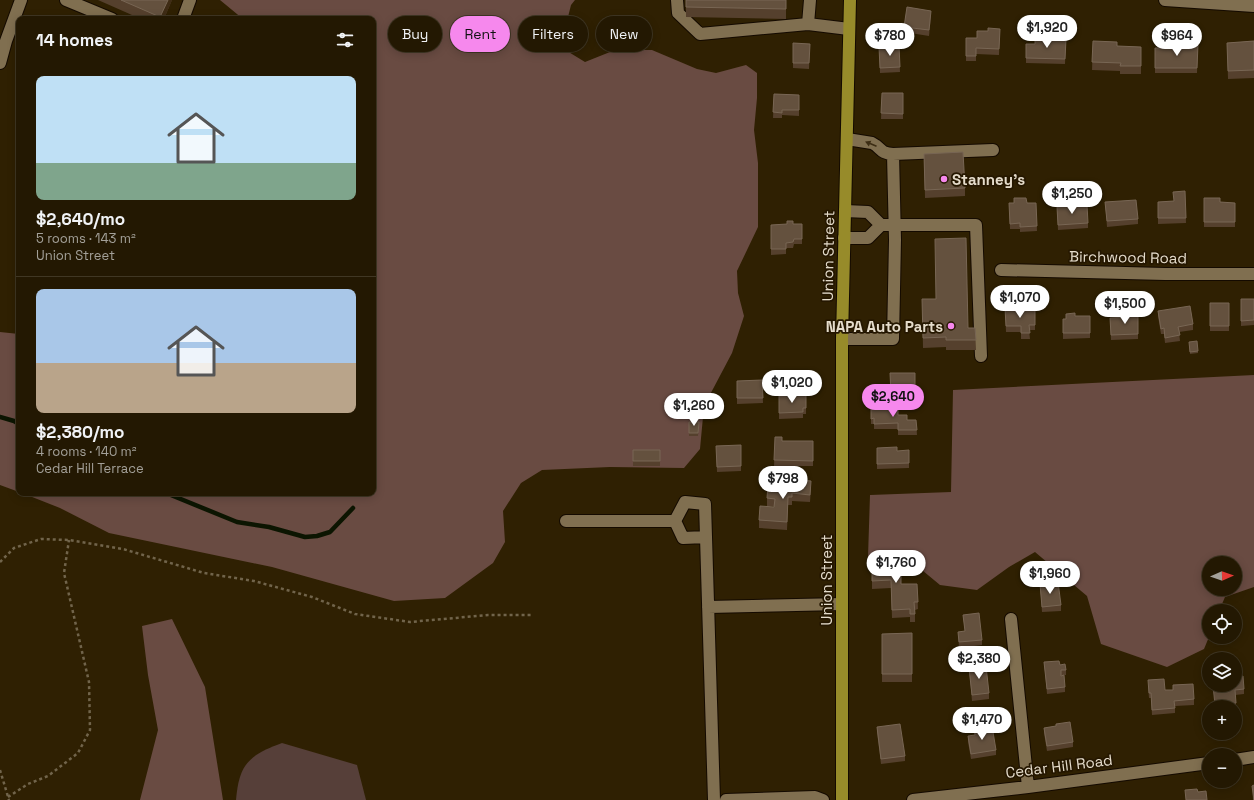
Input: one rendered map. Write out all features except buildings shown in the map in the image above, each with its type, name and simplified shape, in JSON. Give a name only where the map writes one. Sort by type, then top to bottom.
[{"type":"main road","name":"Union Street","points":[[842,800],[842,339],[850,0]]},
{"type":"street","points":[[0,62],[21,0]]},
{"type":"street","points":[[66,0],[105,16]]},
{"type":"street","points":[[183,16],[190,0]]},
{"type":"street","points":[[677,0],[678,13],[700,34],[808,24],[850,28]]},
{"type":"street","points":[[808,24],[810,0]]},
{"type":"street","points":[[1166,0],[1254,6]]},
{"type":"street","points":[[847,139],[872,143],[882,152],[893,154],[992,150]]},
{"type":"street","points":[[842,339],[893,339],[893,154]]},
{"type":"street","points":[[845,211],[868,212],[881,225],[976,225],[981,356]]},
{"type":"street","points":[[844,238],[868,238],[881,225]]},
{"type":"street","name":"Birchwood Road","points":[[1001,270],[1157,274],[1254,274]]},
{"type":"street","points":[[675,521],[685,502],[705,504],[714,800]]},
{"type":"street","points":[[566,521],[675,521]]},
{"type":"street","points":[[675,521],[683,538],[706,537]]},
{"type":"street","points":[[708,607],[842,604]]},
{"type":"street","points":[[1011,620],[1028,787]]},
{"type":"street","points":[[1242,759],[1254,757]]},
{"type":"street","name":"Cedar Hill Road","points":[[913,800],[1028,787],[1202,764]]},
{"type":"street","points":[[727,800],[815,797],[823,800]]},
{"type":"path","points":[[0,562],[14,548],[40,539],[69,540],[123,549],[204,573],[254,581],[312,596],[355,614],[410,622],[488,615],[532,615]]},
{"type":"path","points":[[0,770],[8,798],[28,784],[48,776],[78,753],[90,730],[89,682],[64,573],[69,540]]},
{"type":"shaded area","points":[[220,0],[575,0],[571,5],[568,16],[518,16],[518,52],[569,52],[585,62],[610,52],[652,52],[652,50],[697,69],[716,73],[746,65],[757,73],[757,98],[754,130],[758,163],[758,227],[737,271],[738,293],[744,316],[732,353],[704,406],[700,449],[684,468],[610,467],[542,470],[521,483],[503,511],[505,542],[493,563],[445,598],[394,601],[272,567],[109,533],[60,508],[30,496],[376,496],[376,16],[239,16]]},
{"type":"shaded area","points":[[0,332],[16,334],[16,491],[0,485]]},
{"type":"shaded area","points":[[1254,375],[1254,587],[1242,591],[1242,556],[1202,556],[1202,596],[1228,596],[1225,597],[1222,604],[1202,604],[1202,644],[1206,644],[1204,649],[1167,667],[1101,644],[1087,596],[1035,552],[1009,567],[977,590],[940,585],[905,556],[868,557],[870,495],[951,492],[953,390]]},
{"type":"shaded area","points":[[172,619],[205,687],[223,800],[140,800],[158,730],[148,675],[142,626]]},
{"type":"shaded area","points":[[282,743],[357,765],[366,800],[236,800],[240,778],[243,769],[248,762],[261,752]]},
{"type":"waterway","points":[[0,417],[16,422]]},
{"type":"waterway","points":[[173,496],[237,522],[269,527],[305,537],[317,536],[330,532],[353,508]]},
{"type":"place","name":"Stanney's","points":[[944,179]]},
{"type":"place","name":"NAPA Auto Parts","points":[[951,326]]}]
